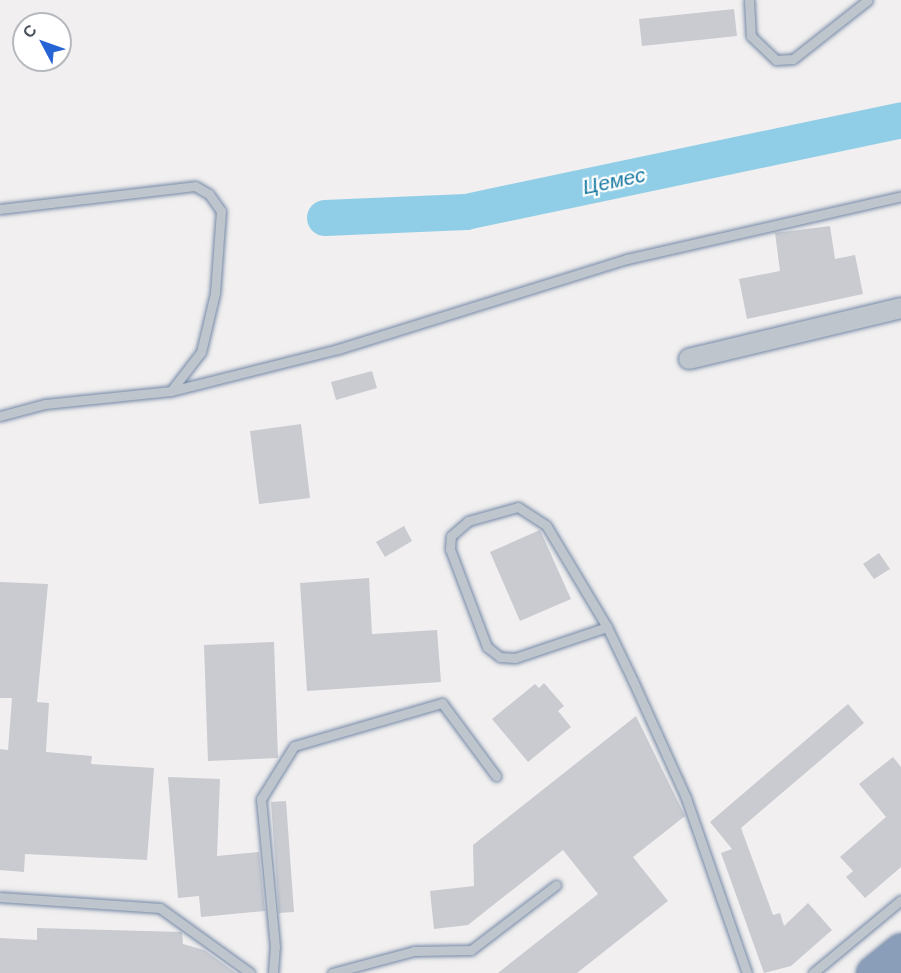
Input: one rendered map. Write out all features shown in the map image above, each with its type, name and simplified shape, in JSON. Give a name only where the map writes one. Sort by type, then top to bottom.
[{"type":"highway","points":[[873,973],[901,950]]},
{"type":"street","points":[[689,358],[901,308]]},
{"type":"lane","points":[[749,0],[751,36],[776,60],[793,59],[868,0]]},
{"type":"lane","points":[[0,208],[195,186],[209,194],[221,211],[215,293],[201,352],[171,391]]},
{"type":"lane","points":[[0,416],[45,404],[171,391],[338,350],[627,259],[901,196]]},
{"type":"lane","points":[[607,627],[515,658],[500,657],[487,647],[450,549],[451,536],[468,521],[518,507],[546,525],[607,627],[686,798],[747,973]]},
{"type":"lane","points":[[273,973],[275,947],[261,799],[294,746],[442,703],[496,776]]},
{"type":"lane","points":[[332,973],[414,951],[471,950],[556,885]]},
{"type":"lane","points":[[0,897],[160,908],[250,973]]},
{"type":"lane","points":[[813,973],[901,900]]},
{"type":"building","points":[[734,9],[737,36],[642,46],[639,19]]},
{"type":"building","points":[[830,226],[835,259],[855,255],[863,294],[747,319],[739,279],[780,271],[775,233]]},
{"type":"building","points":[[372,371],[377,388],[336,400],[331,382]]},
{"type":"building","points":[[301,424],[310,498],[259,504],[250,431]]},
{"type":"building","points":[[404,526],[412,541],[385,557],[376,542]]},
{"type":"building","points":[[540,530],[571,599],[520,621],[490,552]]},
{"type":"building","points":[[879,553],[890,569],[874,579],[863,564]]},
{"type":"building","points":[[369,578],[372,634],[437,630],[441,682],[307,691],[300,583]]},
{"type":"building","points":[[0,582],[48,584],[37,702],[49,703],[46,752],[92,756],[91,764],[154,768],[147,860],[25,854],[24,872],[0,870],[0,749],[8,750],[12,698],[0,698]]},
{"type":"building","points":[[274,642],[278,758],[208,761],[204,645]]},
{"type":"building","points":[[544,683],[564,706],[558,711],[571,727],[528,762],[492,719],[535,684],[539,688]]},
{"type":"building","points":[[848,704],[864,723],[741,828],[773,915],[780,913],[784,926],[808,903],[832,930],[791,966],[764,973],[721,853],[732,849],[710,822]]},
{"type":"building","points":[[636,716],[685,816],[633,857],[668,901],[577,973],[498,973],[598,894],[563,850],[468,925],[434,929],[430,891],[474,886],[473,845]]},
{"type":"building","points":[[893,757],[901,767],[901,867],[865,898],[846,877],[853,871],[840,857],[886,817],[859,784]]},
{"type":"building","points":[[168,777],[220,779],[217,856],[259,852],[265,911],[201,917],[199,896],[178,898]]},
{"type":"building","points":[[286,801],[294,912],[279,913],[271,802]]},
{"type":"building","points":[[37,928],[182,932],[183,944],[204,950],[236,973],[0,973],[0,938],[37,940]]},
{"type":"waterway","name":"Цемес","points":[[325,218],[466,212],[901,120]]}]
